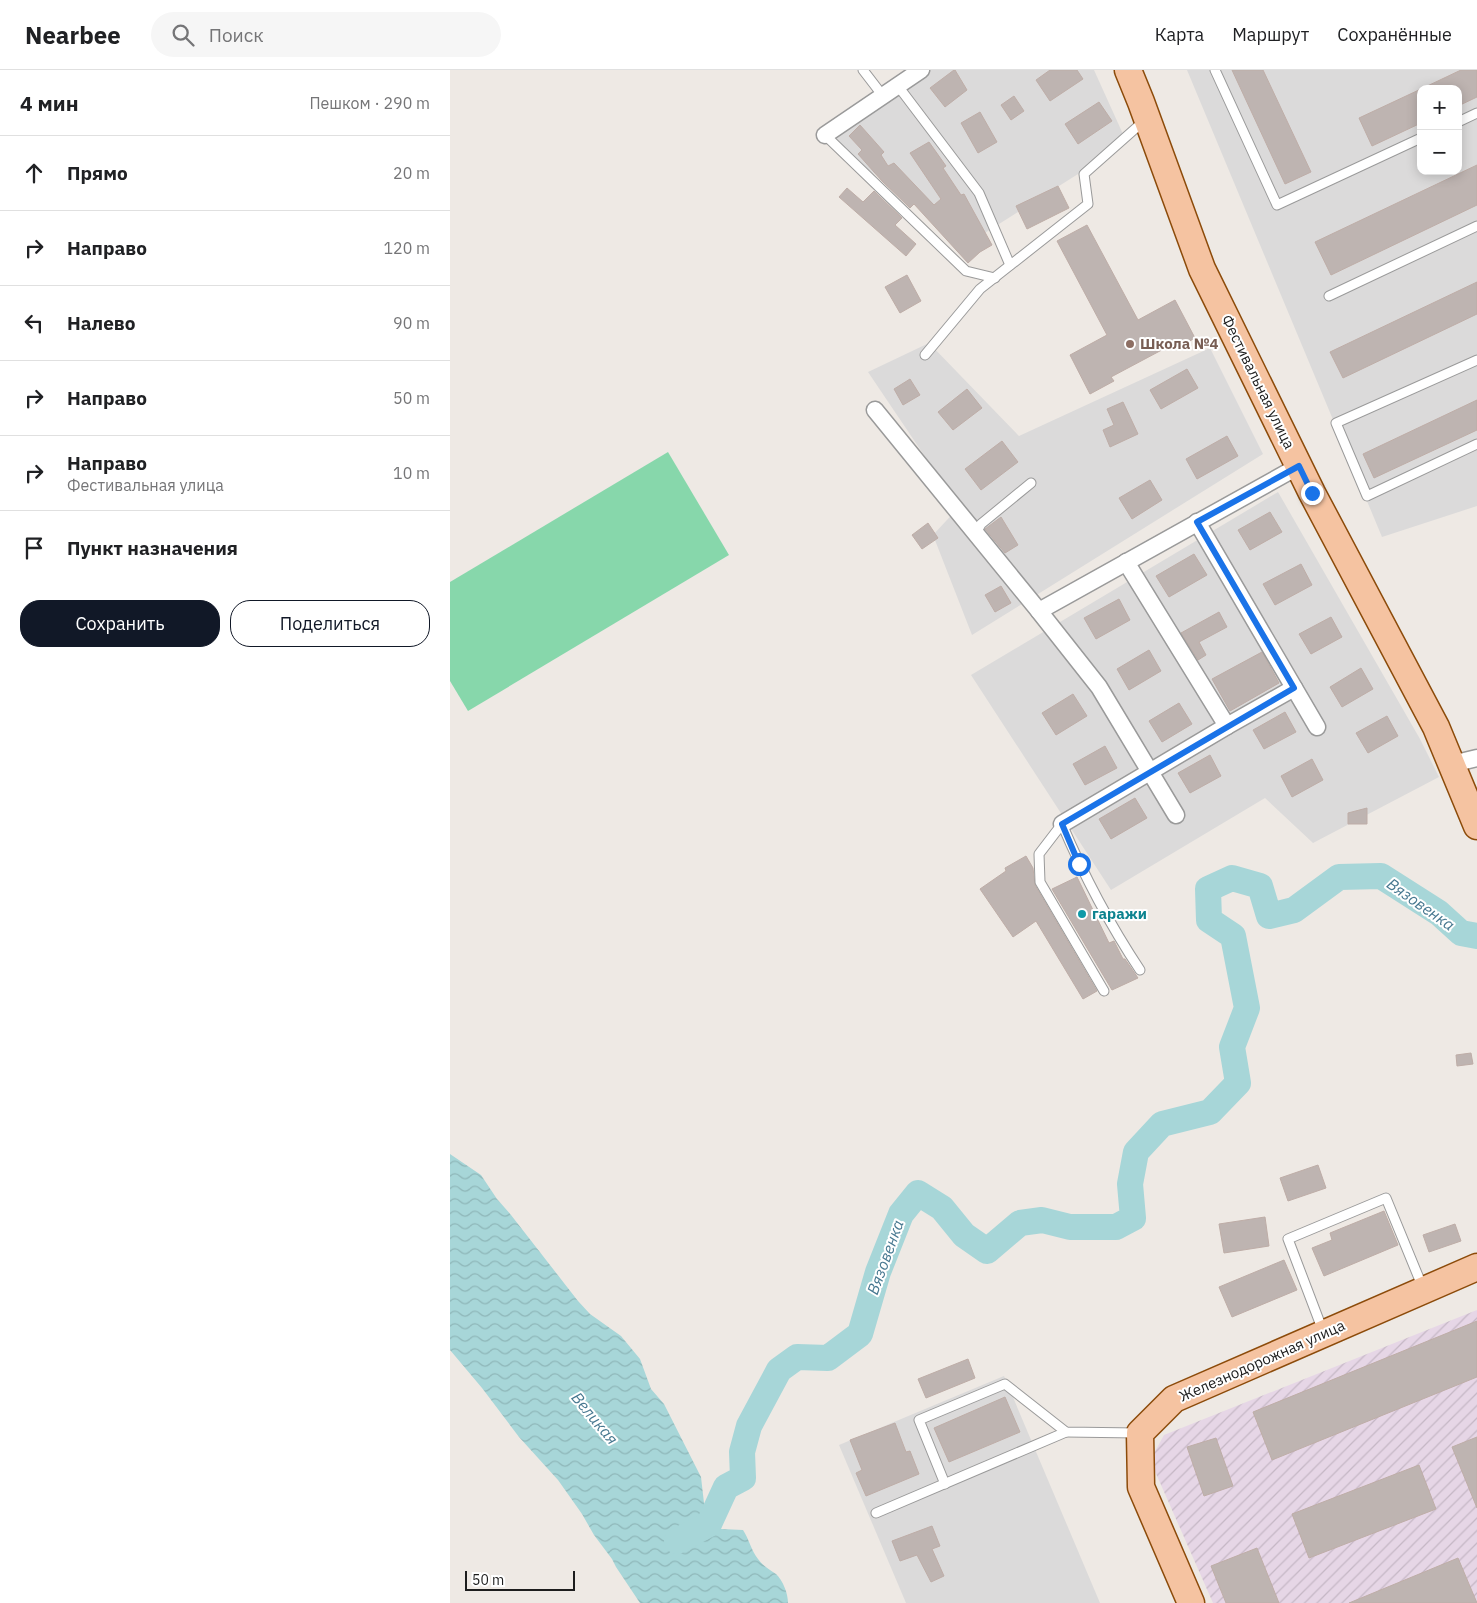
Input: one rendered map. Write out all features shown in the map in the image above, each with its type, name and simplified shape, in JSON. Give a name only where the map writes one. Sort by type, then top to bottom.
[{"type":"main road","name":"Фестивальная улица","points":[[1128,70],[1202,269],[1299,466],[1436,727],[1477,826]]},
{"type":"main road","name":"Железнодорожная улица","points":[[1140,1433],[1174,1399],[1477,1267]]},
{"type":"main road","points":[[1140,1433],[1141,1488],[1191,1603]]},
{"type":"street","points":[[825,135],[921,70]]},
{"type":"street","points":[[876,410],[1099,687],[1176,815]]},
{"type":"street","points":[[1039,611],[1299,466]]},
{"type":"street","points":[[1197,522],[1317,726]]},
{"type":"street","points":[[1126,562],[1227,726]]},
{"type":"street","points":[[1062,824],[1294,688]]},
{"type":"street","points":[[1452,764],[1477,758]]},
{"type":"lane","points":[[863,70],[883,96]]},
{"type":"lane","points":[[1215,70],[1276,205],[1417,140]]},
{"type":"lane","points":[[898,86],[979,193],[1010,266]]},
{"type":"lane","points":[[1462,120],[1477,113]]},
{"type":"lane","points":[[925,355],[980,289],[1088,204],[1084,174],[1147,118]]},
{"type":"lane","points":[[825,135],[966,271],[995,278]]},
{"type":"lane","points":[[1329,296],[1477,226]]},
{"type":"lane","points":[[1477,360],[1336,424],[1367,496],[1477,444]]},
{"type":"lane","points":[[976,533],[981,524],[1031,483]]},
{"type":"lane","points":[[1104,992],[1040,882],[1039,854],[1062,824],[1101,908],[1140,970]]},
{"type":"lane","points":[[1324,1334],[1288,1239],[1386,1198],[1424,1290]]},
{"type":"lane","points":[[945,1484],[919,1420],[1004,1384],[1066,1432]]},
{"type":"lane","points":[[876,1513],[1066,1432],[1140,1433]]},
{"type":"shaded area","points":[[928,70],[1094,70],[1127,143],[969,243],[821,135]]},
{"type":"shaded area","points":[[1187,70],[1477,70],[1477,506],[1382,537]]},
{"type":"shaded area","points":[[929,343],[1019,436],[1210,348],[1263,454],[972,635],[933,535],[959,507],[868,372]]},
{"type":"shaded area","points":[[1278,492],[1420,739],[1439,777],[1313,843],[1265,798],[1111,890],[971,675]]},
{"type":"shaded area","points":[[1477,1310],[1477,1603],[1213,1603],[1154,1469],[1152,1457],[1164,1435]]},
{"type":"shaded area","points":[[1004,1376],[1100,1603],[906,1603],[839,1445]]},
{"type":"green space","points":[[668,452],[729,555],[468,711],[450,681],[450,582]]},
{"type":"water","name":"Великая","points":[[450,1154],[481,1175],[497,1199],[578,1301],[590,1314],[621,1336],[640,1359],[651,1389],[664,1404],[701,1477],[709,1524],[721,1529],[743,1530],[758,1559],[781,1580],[786,1591],[788,1603],[640,1603],[558,1480],[519,1437],[450,1350]]},
{"type":"building","points":[[954,70],[967,90],[945,107],[930,88]]},
{"type":"building","points":[[1050,70],[1077,70],[1083,79],[1050,101],[1036,80]]},
{"type":"building","points":[[1232,70],[1263,70],[1311,172],[1285,184]]},
{"type":"building","points":[[1461,70],[1477,70],[1477,97],[1462,104],[1462,85],[1429,85]]},
{"type":"building","points":[[1417,91],[1417,125],[1372,146],[1359,118]]},
{"type":"building","points":[[1014,96],[1024,111],[1011,120],[1001,105]]},
{"type":"building","points":[[1099,102],[1112,121],[1078,144],[1065,124]]},
{"type":"building","points":[[980,112],[997,142],[978,153],[961,123]]},
{"type":"building","points":[[860,125],[884,152],[881,155],[888,166],[894,163],[934,205],[941,199],[910,153],[929,142],[946,166],[943,168],[961,195],[964,194],[992,245],[980,252],[968,263],[914,204],[910,208],[858,154],[862,150],[849,136]]},
{"type":"building","points":[[1477,165],[1477,205],[1331,275],[1315,242],[1456,175],[1462,175],[1462,172]]},
{"type":"building","points":[[1058,186],[1069,208],[1027,229],[1016,206]]},
{"type":"building","points":[[847,188],[863,202],[874,191],[902,218],[895,225],[916,244],[906,256],[839,197]]},
{"type":"building","points":[[1087,225],[1138,320],[1175,300],[1195,338],[1176,349],[1173,344],[1111,377],[1114,381],[1090,394],[1070,355],[1107,335],[1057,241]]},
{"type":"building","points":[[907,275],[921,301],[900,313],[885,287]]},
{"type":"building","points":[[1477,282],[1477,314],[1343,378],[1330,352]]},
{"type":"building","points":[[1187,369],[1198,388],[1161,409],[1150,390]]},
{"type":"building","points":[[910,379],[920,395],[903,405],[894,389]]},
{"type":"building","points":[[967,389],[982,408],[953,430],[938,412]]},
{"type":"building","points":[[1477,400],[1477,430],[1374,478],[1363,454]]},
{"type":"building","points":[[1123,402],[1138,434],[1110,447],[1103,430],[1114,425],[1107,409]]},
{"type":"building","points":[[1227,436],[1238,456],[1197,479],[1186,459]]},
{"type":"building","points":[[1002,441],[1018,462],[981,490],[965,469]]},
{"type":"building","points":[[1150,480],[1162,500],[1132,519],[1119,498]]},
{"type":"building","points":[[1270,512],[1282,532],[1250,550],[1238,530]]},
{"type":"building","points":[[1001,517],[1018,545],[1005,553],[985,529]]},
{"type":"building","points":[[928,523],[938,538],[922,549],[912,535]]},
{"type":"building","points":[[1194,554],[1207,575],[1169,597],[1156,576]]},
{"type":"building","points":[[1301,564],[1312,585],[1275,605],[1263,584]]},
{"type":"building","points":[[1001,586],[1011,603],[995,612],[985,595]]},
{"type":"building","points":[[1119,599],[1130,620],[1096,639],[1084,618]]},
{"type":"building","points":[[1219,612],[1227,627],[1199,642],[1206,655],[1198,660],[1181,633]]},
{"type":"building","points":[[1331,617],[1342,637],[1311,654],[1299,634]]},
{"type":"building","points":[[1149,650],[1161,671],[1129,690],[1117,669]]},
{"type":"building","points":[[1262,652],[1279,683],[1230,711],[1212,679]]},
{"type":"building","points":[[1361,668],[1373,689],[1342,707],[1330,687]]},
{"type":"building","points":[[1073,694],[1087,716],[1056,735],[1042,713]]},
{"type":"building","points":[[1179,703],[1192,724],[1162,742],[1149,721]]},
{"type":"building","points":[[1285,712],[1296,732],[1264,749],[1253,730]]},
{"type":"building","points":[[1387,716],[1398,736],[1368,753],[1356,733]]},
{"type":"building","points":[[1105,746],[1117,768],[1085,785],[1073,764]]},
{"type":"building","points":[[1210,755],[1221,776],[1190,793],[1178,773]]},
{"type":"building","points":[[1312,759],[1323,780],[1292,797],[1281,776]]},
{"type":"building","points":[[1135,798],[1147,818],[1111,839],[1099,819]]},
{"type":"building","points":[[1367,808],[1367,824],[1348,824],[1348,813]]},
{"type":"building","points":[[1026,856],[1033,868],[1035,885],[1097,991],[1083,999],[1036,921],[1013,937],[980,889],[1006,871],[1005,868]]},
{"type":"building","name":"гаражи","points":[[1077,877],[1109,943],[1114,941],[1123,959],[1125,959],[1138,978],[1112,990],[1052,889]]},
{"type":"building","points":[[1471,1053],[1473,1064],[1457,1066],[1456,1055]]},
{"type":"building","points":[[1318,1165],[1326,1188],[1288,1201],[1280,1178]]},
{"type":"building","points":[[1384,1211],[1398,1245],[1324,1276],[1312,1248],[1332,1240],[1330,1233]]},
{"type":"building","points":[[1265,1217],[1269,1246],[1224,1253],[1219,1224]]},
{"type":"building","points":[[1455,1224],[1461,1241],[1429,1252],[1423,1235]]},
{"type":"building","points":[[1284,1260],[1297,1290],[1232,1317],[1219,1287]]},
{"type":"building","points":[[1477,1321],[1477,1377],[1272,1460],[1253,1412]]},
{"type":"building","points":[[968,1359],[975,1378],[926,1398],[918,1379]]},
{"type":"building","points":[[1005,1397],[1020,1432],[949,1462],[934,1428]]},
{"type":"building","points":[[895,1423],[906,1452],[910,1451],[919,1474],[866,1496],[856,1473],[862,1470],[850,1440]]},
{"type":"building","points":[[1477,1437],[1477,1508],[1452,1447]]},
{"type":"building","points":[[1216,1438],[1233,1486],[1204,1496],[1187,1447]]},
{"type":"building","points":[[1419,1465],[1436,1509],[1309,1558],[1292,1514]]},
{"type":"building","points":[[932,1526],[940,1546],[932,1549],[944,1576],[931,1582],[917,1555],[900,1561],[892,1541]]},
{"type":"building","points":[[1257,1548],[1279,1603],[1226,1603],[1211,1566]]},
{"type":"building","points":[[1458,1558],[1477,1603],[1349,1603]]},
{"type":"waterway","name":"Вязовенка","points":[[677,1541],[709,1524],[726,1487],[743,1478],[742,1452],[749,1426],[779,1370],[797,1357],[828,1358],[860,1334],[878,1272],[901,1214],[918,1193],[942,1208],[964,1235],[987,1251],[1020,1223],[1042,1220],[1070,1227],[1116,1227],[1133,1218],[1130,1184],[1136,1152],[1162,1124],[1210,1112],[1238,1083],[1232,1047],[1247,1008],[1233,936],[1209,920],[1208,889],[1232,878],[1260,886],[1269,916],[1294,910],[1339,877],[1381,876],[1439,913],[1461,933],[1477,936]]},
{"type":"place","name":"Школа №4","points":[[1130,344]]},
{"type":"place","name":"гаражи","points":[[1082,914]]},
{"type":"route","points":[[1079,864],[1062,824],[1294,688],[1197,522],[1299,466],[1312,493]]}]
